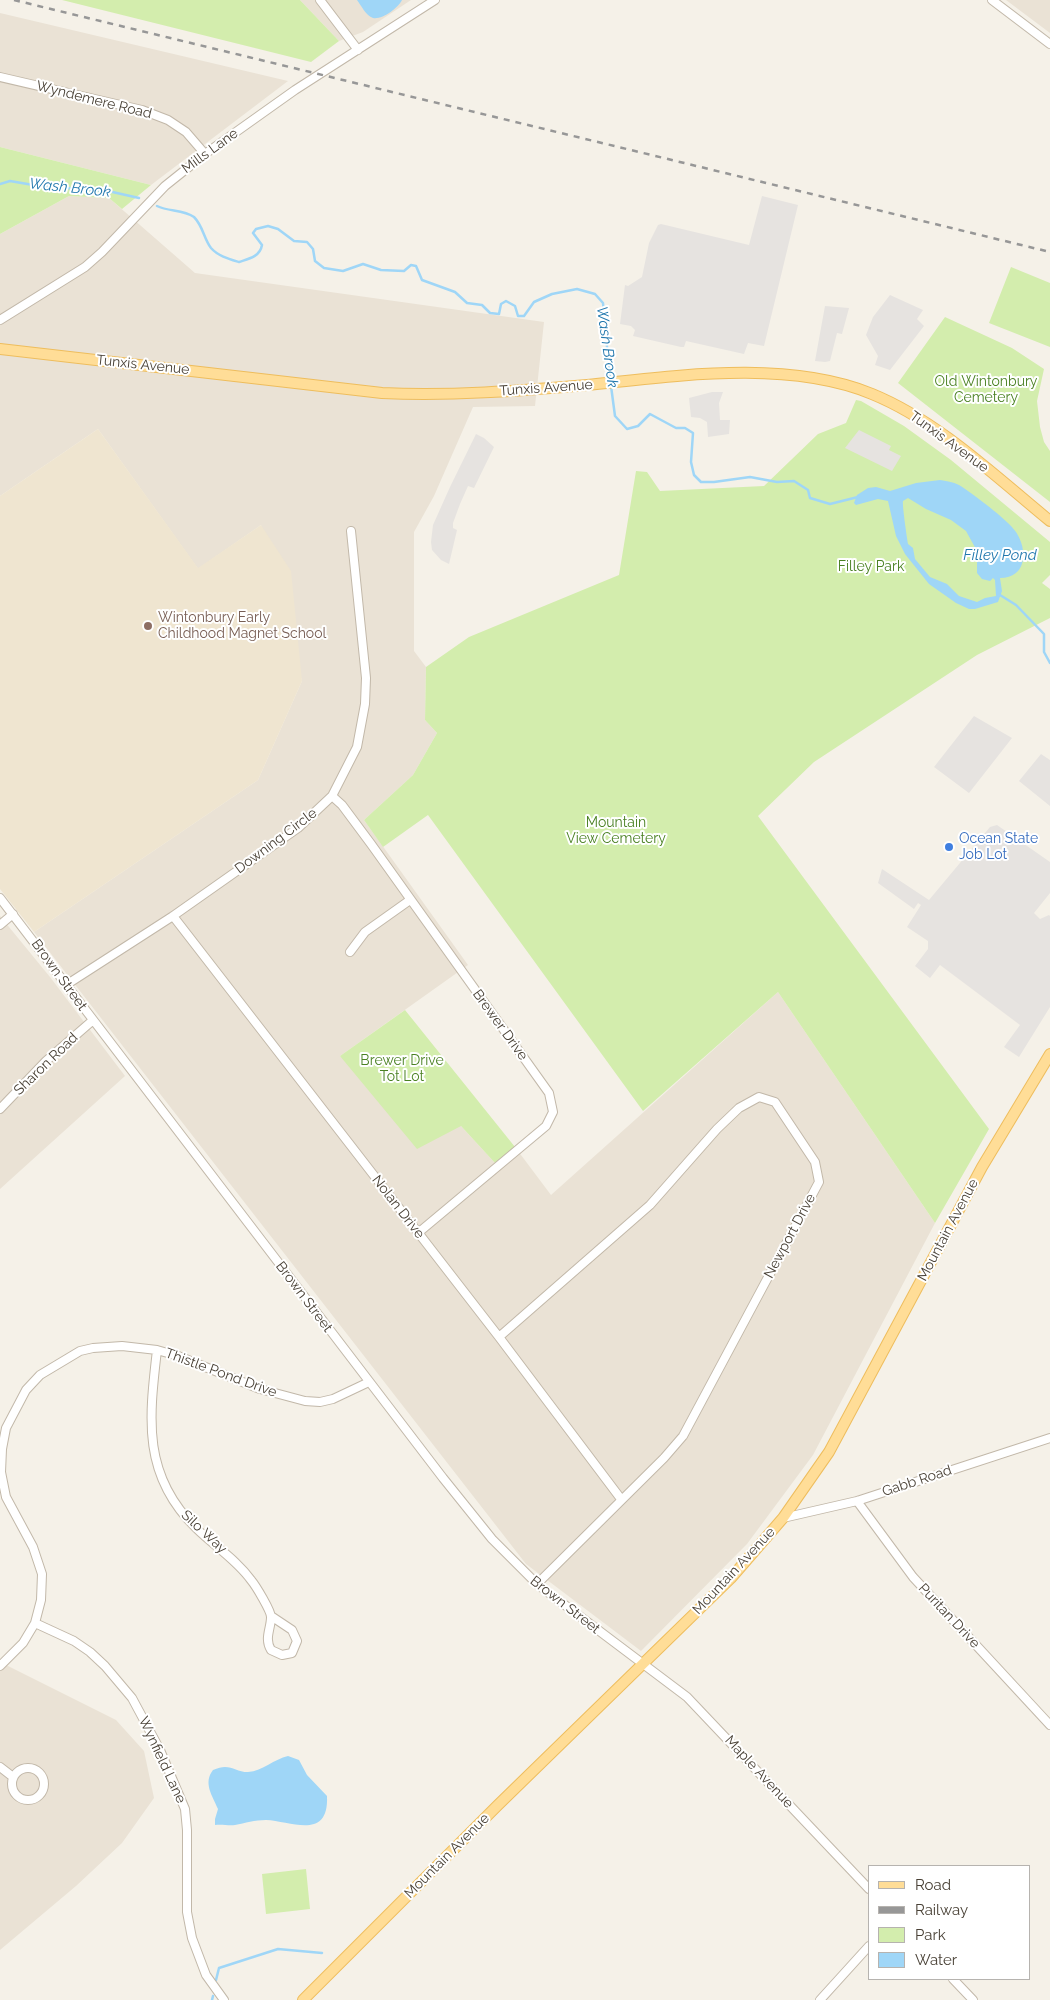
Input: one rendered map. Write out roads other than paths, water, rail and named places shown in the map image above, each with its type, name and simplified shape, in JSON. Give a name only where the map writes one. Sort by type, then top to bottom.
[{"type":"main road","name":"Tunxis Avenue","points":[[0,349],[382,393],[434,395],[702,374],[805,376],[837,383],[872,394],[925,422],[1050,521]]},
{"type":"main road","name":"Mountain Avenue","points":[[303,2000],[642,1663],[731,1578],[783,1518],[829,1452],[978,1174],[1050,1054]]},
{"type":"street","points":[[320,0],[358,50]]},
{"type":"street","name":"Mills Lane","points":[[0,320],[85,267],[102,252],[165,186],[205,154],[295,90],[435,0]]},
{"type":"street","points":[[992,0],[1050,44]]},
{"type":"street","name":"Wyndemere Road","points":[[0,77],[142,110],[168,120],[186,132],[205,154]]},
{"type":"street","name":"Downing Circle","points":[[66,985],[173,916],[298,828],[332,796],[357,747],[365,704],[366,678],[351,531]]},
{"type":"street","name":"Brewer Drive","points":[[332,796],[342,805],[549,1093],[553,1112],[546,1126],[418,1233]]},
{"type":"street","name":"Brown Street","points":[[0,898],[369,1382],[492,1539],[537,1584],[642,1663]]},
{"type":"street","points":[[350,952],[365,932],[410,900]]},
{"type":"street","points":[[0,925],[13,914]]},
{"type":"street","name":"Nolan Drive","points":[[173,916],[622,1499]]},
{"type":"street","name":"Sharon Road","points":[[0,1109],[46,1061],[92,1021]]},
{"type":"street","name":"Newport Drive","points":[[499,1337],[650,1205],[717,1129],[739,1108],[759,1097],[775,1102],[815,1162],[819,1182],[683,1436],[664,1458],[537,1584]]},
{"type":"street","name":"Thistle Pond Drive","points":[[0,1666],[23,1643],[35,1622],[41,1600],[42,1574],[33,1547],[6,1497],[1,1472],[2,1449],[6,1428],[26,1390],[40,1375],[80,1351],[122,1346],[157,1350],[178,1356],[260,1389],[304,1401],[320,1402],[333,1399],[369,1382]]},
{"type":"street","name":"Silo Way","points":[[157,1350],[151,1397],[150,1428],[156,1463],[165,1485],[179,1509],[233,1559],[252,1581],[271,1616],[292,1630],[297,1641],[292,1652],[282,1655],[277,1654],[269,1646],[267,1639],[271,1616]]},
{"type":"street","name":"Gabb Road","points":[[783,1518],[857,1501],[1050,1438]]},
{"type":"street","name":"Puritan Drive","points":[[857,1501],[913,1578],[1050,1725]]},
{"type":"street","name":"Wynfield Lane","points":[[35,1622],[82,1646],[106,1666],[132,1698],[160,1750],[185,1809],[187,1830],[187,1912],[192,1938],[206,1975],[224,2000]]},
{"type":"street","name":"Maple Avenue","points":[[642,1663],[687,1697],[868,1888]]},
{"type":"street","points":[[0,1767],[14,1776]]},
{"type":"street","points":[[26,1768],[36,1771],[43,1779],[41,1794],[32,1800],[22,1799],[17,1796],[12,1787],[14,1776],[17,1772],[26,1768]]},
{"type":"street","points":[[820,2000],[868,1947]]},
{"type":"street","points":[[954,1980],[973,2000]]},
{"type":"water","points":[[357,0],[402,0],[389,13],[373,18],[368,15]]},
{"type":"water","name":"Filley Pond","points":[[940,480],[959,485],[998,514],[1016,532],[1022,547],[1023,562],[1016,573],[1009,577],[1000,578],[1002,591],[998,602],[975,609],[969,609],[956,603],[929,584],[905,554],[896,536],[888,501],[878,499],[856,505],[854,503],[857,495],[868,488],[876,487],[890,491],[916,483]],"holes":[[[908,498],[926,509],[951,520],[966,531],[977,551],[977,573],[982,579],[990,581],[993,578],[995,580],[996,596],[977,602],[959,596],[947,584],[930,577],[915,559],[913,548],[908,544],[903,501]]]},
{"type":"water","points":[[288,1756],[299,1760],[307,1775],[327,1796],[326,1810],[322,1819],[315,1824],[307,1825],[266,1820],[233,1825],[215,1825],[218,1809],[211,1794],[209,1784],[210,1775],[213,1770],[228,1767],[248,1772]]},
{"type":"waterway","name":"Wash Brook","points":[[0,184],[10,181],[39,186],[108,191],[139,198]]},
{"type":"waterway","name":"Wash Brook","points":[[157,206],[190,214],[199,224],[211,248],[231,260],[239,262],[256,255],[262,245],[253,233],[256,229],[268,226],[278,229],[294,241],[307,242],[313,249],[315,261],[324,268],[343,271],[363,264],[381,270],[404,271],[411,265],[416,266],[422,280],[455,292],[467,303],[482,305],[490,313],[499,314],[501,304],[506,301],[515,306],[518,316],[524,316],[534,302],[552,294],[577,289],[595,294],[603,303],[610,380]]},
{"type":"waterway","name":"Wash Brook","points":[[611,386],[615,416],[627,429],[638,426],[650,414],[676,428],[685,428],[693,433],[691,462],[694,475],[701,482],[750,477],[777,482],[794,481],[808,490],[810,498],[830,504],[858,497]]},
{"type":"waterway","name":"Wash Brook","points":[[1000,595],[1016,605],[1044,634],[1044,652],[1050,663]]},
{"type":"waterway","points":[[216,1980],[219,1968],[278,1949],[322,1953]]},
{"type":"waterway","points":[[212,2000],[213,1996]]},
{"type":"railway","points":[[14,0],[1050,252]]},
{"type":"place","name":"Wintonbury Early Childhood Magnet School","points":[[148,626]]},
{"type":"place","name":"Ocean State Job Lot","points":[[949,847]]},
{"type":"park label","name":"Old Wintonbury Cemetery","points":[[986,390]]},
{"type":"park label","name":"Filley Park","points":[[871,567]]},
{"type":"park label","name":"Mountain View Cemetery","points":[[616,832]]},
{"type":"park label","name":"Brewer Drive Tot Lot","points":[[402,1070]]}]
